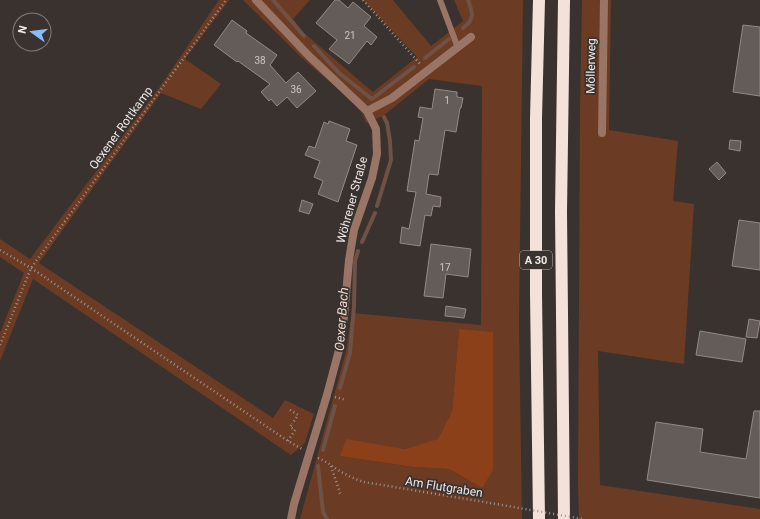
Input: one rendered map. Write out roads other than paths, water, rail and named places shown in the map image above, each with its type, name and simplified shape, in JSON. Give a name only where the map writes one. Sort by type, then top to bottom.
[{"type":"highway","name":"A 30","points":[[539,0],[536,118],[536,294],[539,519]]},
{"type":"highway","name":"A 30","points":[[564,0],[561,212],[564,519]]},
{"type":"street","name":"Wöhrener Straße","points":[[256,0],[308,55],[367,111],[376,129],[377,154],[372,178],[354,230],[349,260],[344,317],[339,350],[304,468],[291,519]]},
{"type":"street","name":"Möllerweg","points":[[602,133],[604,0]]},
{"type":"street","points":[[367,111],[392,98],[471,38]]},
{"type":"lane","points":[[440,0],[458,48]]},
{"type":"waterway","name":"Oexer Bach","points":[[273,0],[304,36]]},
{"type":"waterway","points":[[463,28],[470,22],[472,16],[468,0]]},
{"type":"waterway","points":[[425,58],[449,39]]},
{"type":"waterway","name":"Oexer Bach","points":[[314,46],[339,73],[372,99],[414,67]]},
{"type":"waterway","name":"Oexer Bach","points":[[377,206],[391,160],[390,141],[387,123],[384,117]]},
{"type":"waterway","name":"Oexer Bach","points":[[362,242],[375,213]]},
{"type":"waterway","name":"Oexer Bach","points":[[340,388],[350,353],[354,306],[355,261],[358,251]]},
{"type":"waterway","name":"Oexer Bach","points":[[323,450],[335,406]]},
{"type":"waterway","name":"Oexer Bach","points":[[318,466],[323,512],[327,519]]}]
